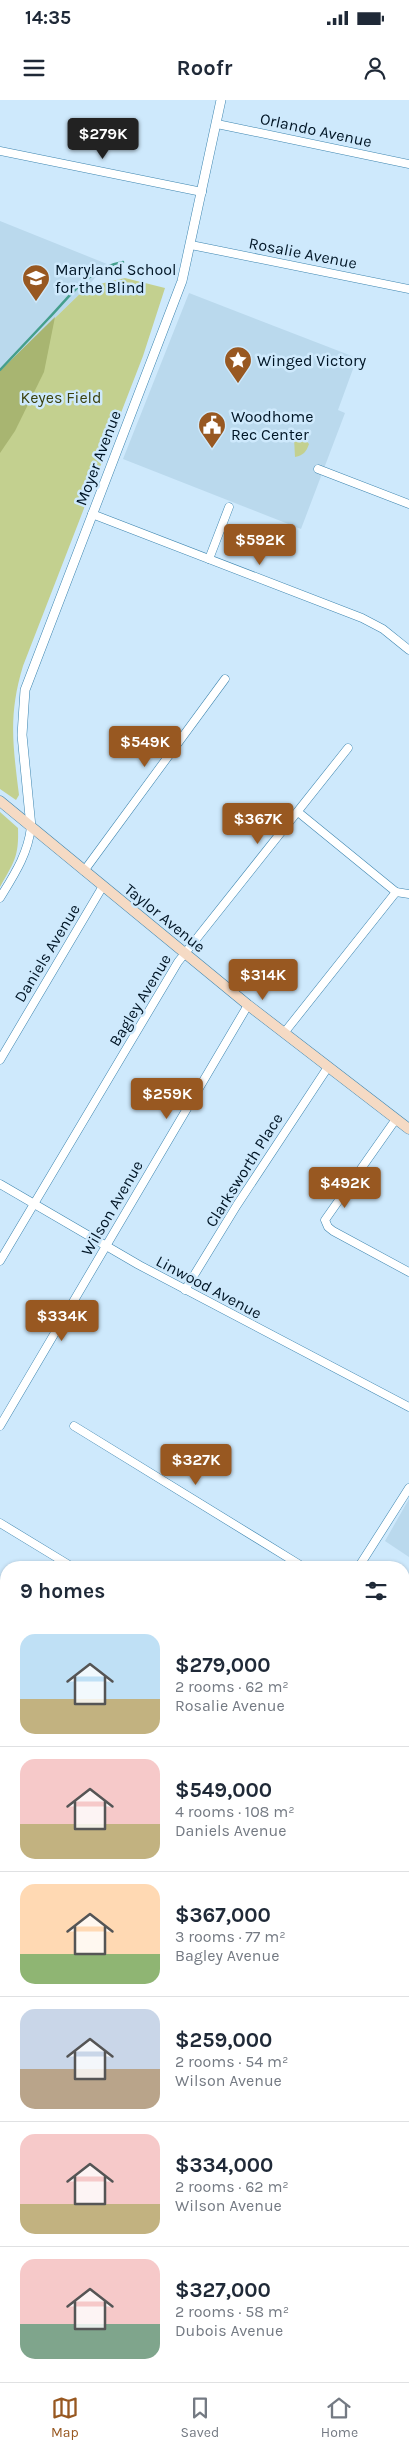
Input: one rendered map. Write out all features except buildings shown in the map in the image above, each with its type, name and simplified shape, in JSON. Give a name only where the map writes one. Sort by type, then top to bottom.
[{"type":"main road","name":"Taylor Avenue","points":[[0,801],[248,1005],[409,1129]]},
{"type":"street","name":"Moyer Avenue","points":[[30,827],[22,735],[25,690],[176,299],[191,245],[221,100]]},
{"type":"street","name":"Orlando Avenue","points":[[216,124],[409,164]]},
{"type":"street","points":[[0,151],[202,192]]},
{"type":"street","name":"Rosalie Avenue","points":[[191,245],[409,289]]},
{"type":"street","points":[[318,469],[409,504]]},
{"type":"street","points":[[209,559],[229,507]]},
{"type":"street","points":[[92,514],[362,618],[383,629],[409,650]]},
{"type":"street","points":[[84,871],[225,679]]},
{"type":"street","name":"Bagley Avenue","points":[[0,1261],[178,962],[348,748]]},
{"type":"street","points":[[298,812],[396,892],[409,894]]},
{"type":"street","points":[[0,898],[28,846],[30,827]]},
{"type":"street","name":"Daniels Avenue","points":[[0,1060],[102,886]]},
{"type":"street","points":[[284,1033],[396,892]]},
{"type":"street","name":"Wilson Avenue","points":[[0,1426],[248,1005]]},
{"type":"street","name":"Clarksworth Place","points":[[185,1290],[236,1205],[328,1067]]},
{"type":"street","points":[[396,1120],[325,1220],[330,1229],[409,1272]]},
{"type":"street","name":"Linwood Avenue","points":[[0,1184],[105,1247],[409,1407]]},
{"type":"street","points":[[74,1426],[294,1561]]},
{"type":"street","points":[[362,1561],[409,1488]]},
{"type":"street","points":[[0,1522],[63,1561]]},
{"type":"shaded area","name":"Maryland School for the Blind","points":[[0,221],[107,264],[87,287],[0,371]]},
{"type":"shaded area","points":[[189,293],[357,358],[338,410],[345,413],[301,529],[123,459]]},
{"type":"shaded area","points":[[409,1499],[409,1557],[385,1541]]},
{"type":"green space","name":"Keyes Field","points":[[125,278],[165,288],[143,356],[23,666],[15,700],[13,730],[19,795],[16,800],[0,789],[0,371],[87,287]]},
{"type":"green space","points":[[55,317],[44,372],[15,431],[0,453],[0,371]]},
{"type":"green space","points":[[303,437],[309,444],[308,447],[303,454],[295,457],[294,438]]},
{"type":"green space","points":[[0,812],[18,828],[18,846],[15,859],[0,887]]},
{"type":"waterway","points":[[0,370],[90,276],[111,265],[123,262]]},
{"type":"place","name":"Maryland School for the Blind","points":[[36,302]]},
{"type":"place","name":"Winged Victory","points":[[238,384]]},
{"type":"place","name":"Woodhome Rec Center","points":[[212,449]]}]
